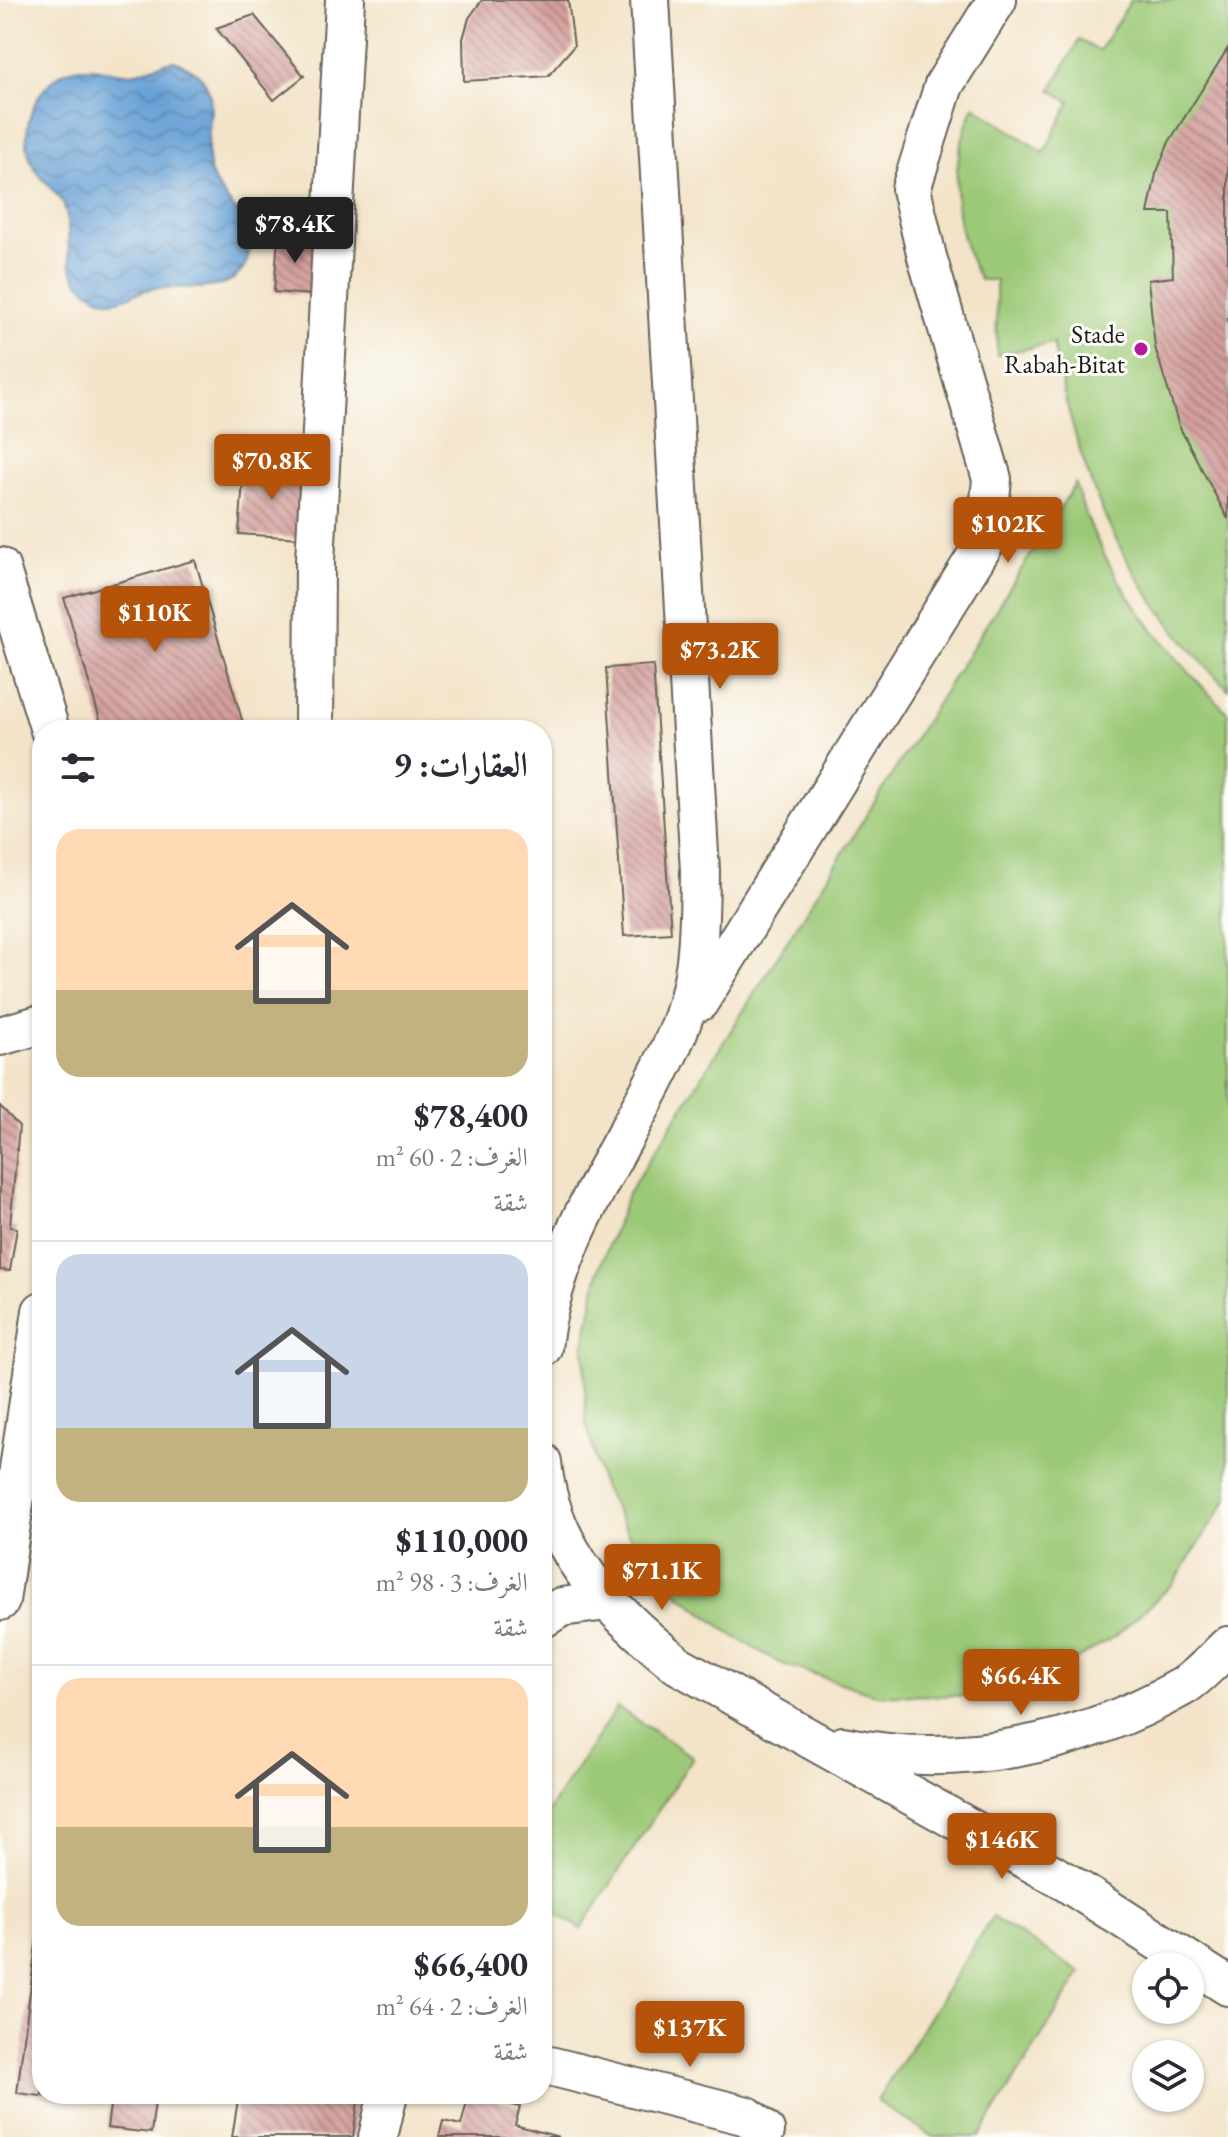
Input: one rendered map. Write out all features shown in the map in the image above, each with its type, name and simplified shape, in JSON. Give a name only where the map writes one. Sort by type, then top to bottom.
[{"type":"street","points":[[314,720],[315,561],[345,0]]},
{"type":"street","points":[[650,0],[700,871],[699,961],[674,1042]]},
{"type":"street","points":[[552,1293],[573,1234],[674,1042],[986,541],[992,479],[927,257],[911,189],[944,85],[997,0]]},
{"type":"street","points":[[0,567],[47,720]]},
{"type":"street","points":[[0,1036],[32,1027]]},
{"type":"street","points":[[0,1601],[32,1380]]},
{"type":"street","points":[[552,1501],[571,1555],[622,1620],[678,1665],[1063,1880],[1228,1986]]},
{"type":"street","points":[[552,1613],[561,1607],[607,1601]]},
{"type":"street","points":[[802,1732],[845,1746],[888,1753],[954,1757],[1026,1748],[1118,1716],[1184,1685],[1228,1646]]},
{"type":"street","points":[[552,2067],[747,2116],[765,2131],[763,2137]]},
{"type":"street","points":[[378,2137],[386,2104]]},
{"type":"green space","name":"Stade Rabah-Bitat","points":[[1131,0],[1228,0],[1228,689],[1160,611],[1112,531],[1077,443],[1053,343],[997,355],[996,280],[980,280],[970,259],[958,216],[956,194],[960,150],[974,106],[1044,153],[1070,102],[1051,90],[1079,40],[1099,51]]},
{"type":"green space","points":[[1075,484],[1101,549],[1137,608],[1180,662],[1228,713],[1228,1498],[1173,1584],[1117,1635],[1055,1672],[989,1696],[877,1695],[780,1663],[732,1635],[681,1596],[636,1548],[602,1485],[586,1422],[584,1345],[599,1270],[628,1194]]},
{"type":"green space","points":[[617,1707],[693,1757],[581,1929],[552,1910],[552,1806]]},
{"type":"green space","points":[[992,1917],[1081,1973],[979,2137],[933,2137],[877,2101]]},
{"type":"water","points":[[174,61],[202,78],[208,89],[211,113],[209,168],[217,185],[245,224],[250,242],[248,260],[238,274],[223,284],[198,288],[156,288],[121,300],[105,300],[84,287],[71,266],[64,206],[32,163],[27,136],[29,121],[41,94],[61,74],[81,68],[134,73]]},
{"type":"building","points":[[482,0],[568,0],[574,46],[548,76],[464,81],[463,39],[469,18]]},
{"type":"building","points":[[254,15],[304,76],[274,100],[216,28]]},
{"type":"building","points":[[1228,48],[1228,519],[1179,426],[1155,347],[1148,280],[1173,277],[1171,213],[1148,213],[1156,174],[1169,142]]},
{"type":"building","points":[[278,235],[316,239],[312,295],[274,292]]},
{"type":"building","points":[[244,466],[305,471],[301,538],[239,534]]},
{"type":"building","points":[[195,560],[242,720],[100,720],[64,598]]},
{"type":"building","points":[[653,665],[671,933],[624,936],[606,668]]},
{"type":"building","points":[[0,1106],[19,1126],[10,1227],[17,1228],[10,1271],[0,1270]]},
{"type":"building","points":[[32,1976],[32,2095],[17,2093]]},
{"type":"building","points":[[102,2104],[155,2104],[151,2133],[107,2128],[110,2105]]},
{"type":"building","points":[[237,2104],[358,2104],[353,2137],[232,2137]]},
{"type":"building","points":[[466,2104],[508,2104],[520,2107],[515,2125],[559,2137],[439,2137],[443,2121],[461,2125]]},
{"type":"place","name":"Stade Rabah-Bitat","points":[[1141,349]]}]
